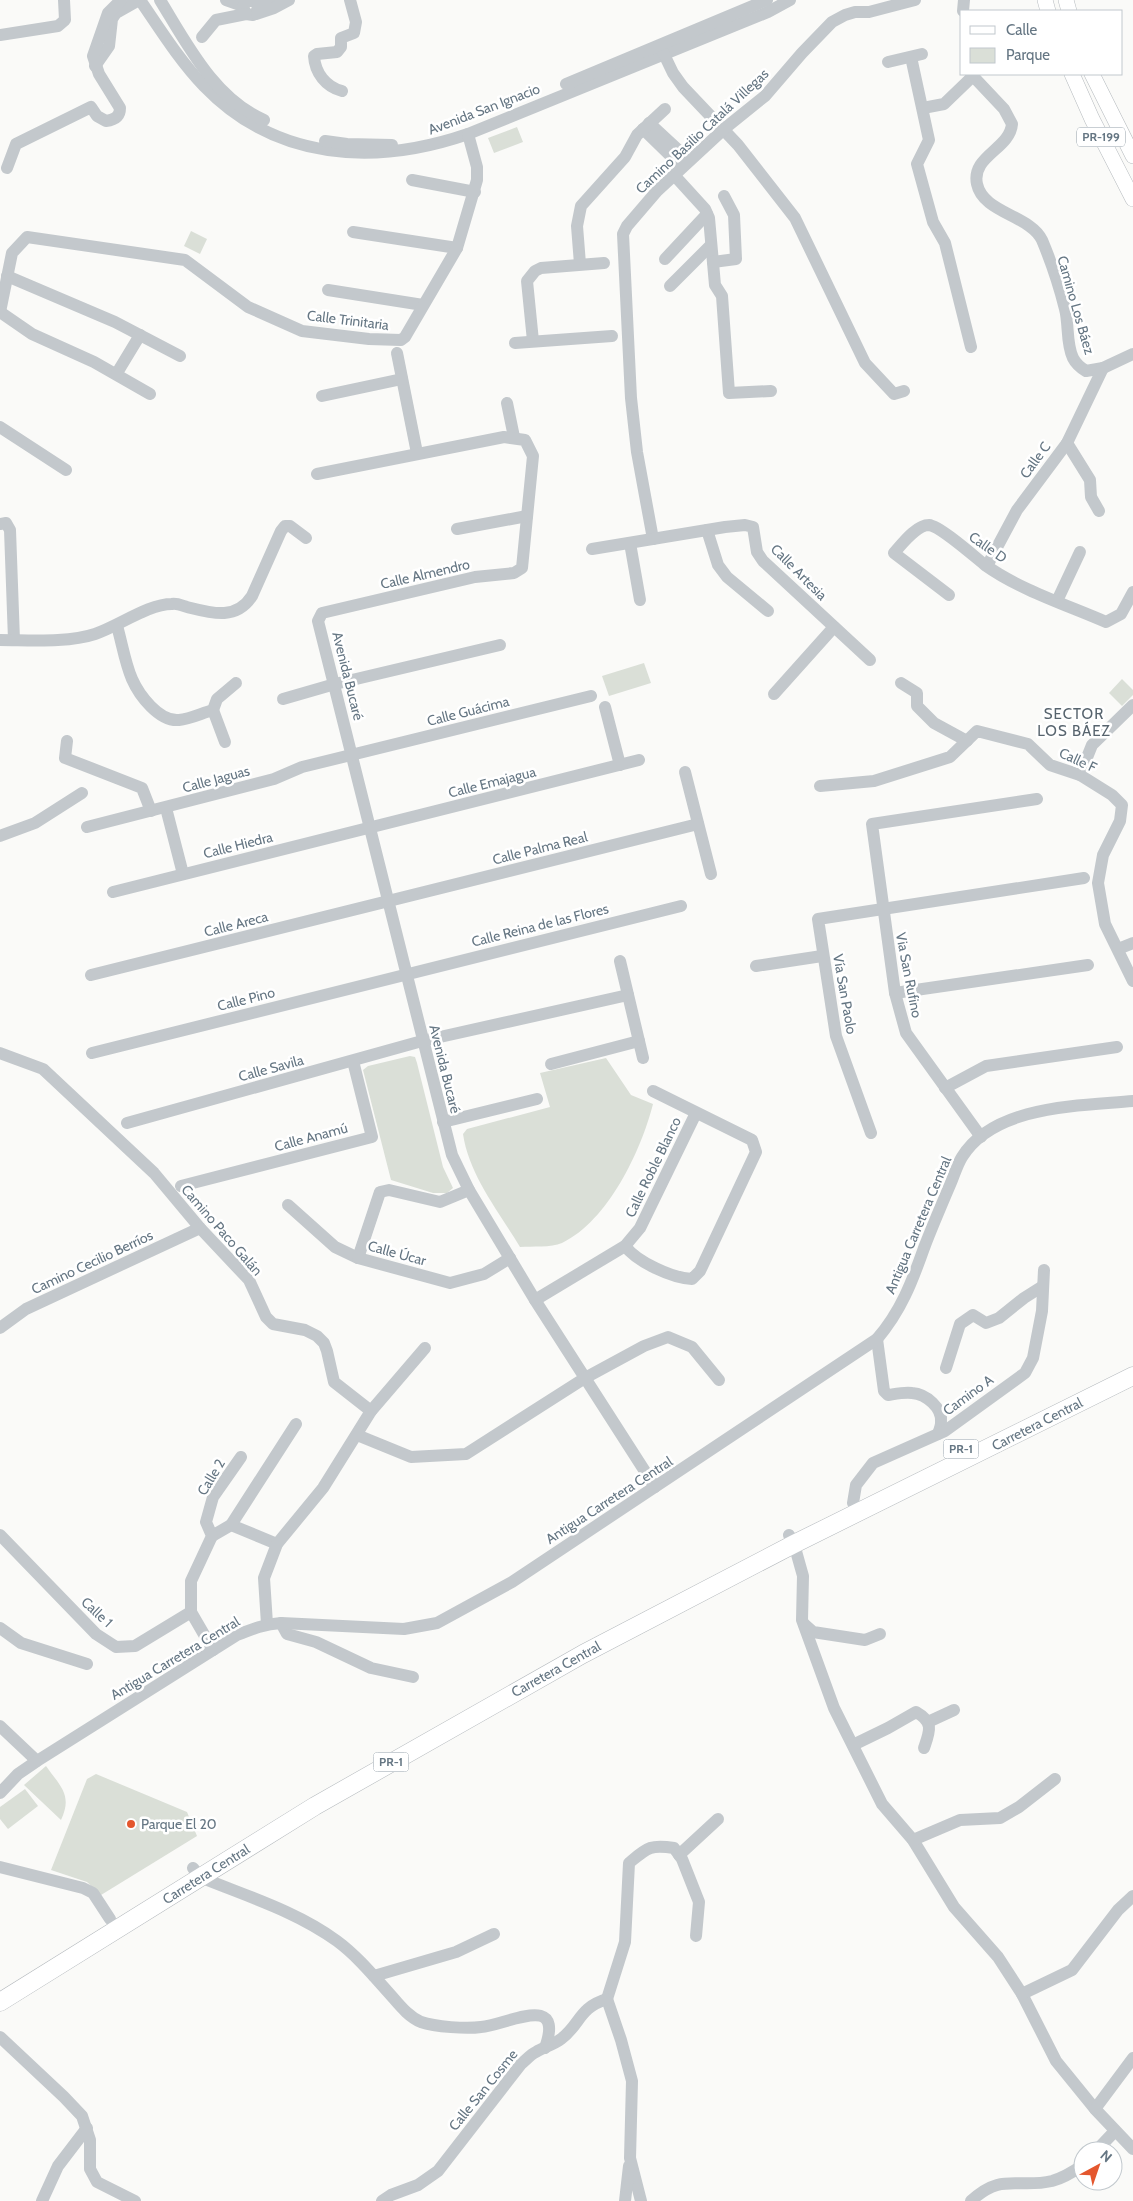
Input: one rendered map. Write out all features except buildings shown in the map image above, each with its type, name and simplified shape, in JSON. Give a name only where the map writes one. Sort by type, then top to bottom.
[{"type":"highway","name":"Carretera Central","points":[[792,1540],[853,1503],[1133,1363]]},
{"type":"highway","name":"Carretera Central","points":[[0,2002],[310,1796],[467,1704],[690,1584],[792,1540],[1133,1376]]},
{"type":"highway","name":"Carretera Central","points":[[0,1989],[110,1919],[196,1873]]},
{"type":"main road","name":"PR-199","points":[[1072,75],[1092,119],[1133,199]]},
{"type":"main road","name":"PR-199","points":[[1092,75],[1133,156]]},
{"type":"street","points":[[0,36],[58,26],[65,20],[64,0]]},
{"type":"street","points":[[7,168],[16,144],[91,107],[97,116],[106,121],[118,115],[120,108],[95,66],[94,51],[100,40],[104,21],[113,6],[121,0]]},
{"type":"street","points":[[95,66],[108,46],[112,19],[116,13],[140,0]]},
{"type":"street","name":"Avenida San Ignacio","points":[[140,0],[189,69],[231,111],[283,138],[308,146],[345,153],[372,154],[420,148],[468,134],[662,50],[765,0]]},
{"type":"street","name":"Avenida San Ignacio","points":[[160,0],[196,60],[212,79],[240,105],[257,117],[280,128],[311,139],[347,144],[399,144],[448,133],[662,50],[768,12],[790,0]]},
{"type":"street","points":[[226,0],[267,11],[289,0]]},
{"type":"street","points":[[202,37],[216,20],[249,6],[276,0]]},
{"type":"street","points":[[342,91],[330,86],[322,78],[315,67],[314,56],[337,52],[341,47],[341,38],[354,33],[356,22],[350,0]]},
{"type":"street","name":"Camino Basilio Catalá Villegas","points":[[653,539],[637,452],[631,398],[622,241],[627,226],[657,191],[724,129],[765,96],[832,22],[850,14],[869,12],[915,0]]},
{"type":"street","points":[[662,50],[673,73],[684,88],[724,129],[795,218],[865,363],[894,394],[904,391]]},
{"type":"street","points":[[888,62],[917,56],[929,140],[917,164],[933,222],[945,243],[971,347]]},
{"type":"street","points":[[923,108],[944,104],[971,75]]},
{"type":"street","name":"Camino Los Báez","points":[[971,75],[1004,109],[1012,124],[1008,136],[980,164],[976,175],[977,186],[991,204],[1027,225],[1041,238],[1065,310],[1072,358],[1086,371],[1102,368],[1133,354]]},
{"type":"street","points":[[580,264],[577,226],[581,206],[625,157],[637,135],[665,109]]},
{"type":"street","points":[[646,126],[682,168],[696,198],[707,214],[715,285],[722,296],[729,393],[771,391]]},
{"type":"street","name":"Calle Trinitaria","points":[[7,276],[12,253],[27,237],[185,260],[242,303],[302,331],[398,341],[405,337],[457,248],[475,192],[477,167],[468,134]]},
{"type":"street","points":[[412,180],[475,192]]},
{"type":"street","points":[[713,262],[736,259],[734,215],[724,196]]},
{"type":"street","points":[[665,259],[707,214]]},
{"type":"street","points":[[353,232],[457,248]]},
{"type":"street","points":[[670,286],[711,245]]},
{"type":"street","points":[[533,341],[527,281],[535,270],[604,263]]},
{"type":"street","points":[[150,394],[117,373],[32,334],[0,312],[7,276],[115,322],[180,356]]},
{"type":"street","points":[[328,290],[423,305]]},
{"type":"street","points":[[117,373],[140,335]]},
{"type":"street","points":[[515,343],[612,336]]},
{"type":"street","points":[[397,353],[417,453]]},
{"type":"street","name":"Calle C","points":[[987,566],[1017,510],[1066,443],[1102,368]]},
{"type":"street","points":[[322,396],[402,379]]},
{"type":"street","points":[[507,404],[517,437]]},
{"type":"street","points":[[0,427],[66,470]]},
{"type":"street","points":[[317,474],[494,438],[517,437],[526,440],[533,456],[527,516],[457,529]]},
{"type":"street","points":[[1066,443],[1090,480],[1091,497],[1099,511]]},
{"type":"street","name":"Calle Almendro","points":[[322,613],[475,577],[514,572],[522,568],[527,516]]},
{"type":"street","points":[[0,524],[6,523],[10,530],[14,640]]},
{"type":"street","name":"Calle Artesia","points":[[592,549],[707,530],[745,525],[753,526],[757,552],[763,562],[870,660]]},
{"type":"street","points":[[0,640],[76,638],[92,635],[117,626],[148,610],[173,603],[208,612],[237,612],[246,605],[252,596],[285,526],[290,526],[306,538]]},
{"type":"street","name":"Calle D","points":[[949,595],[894,553],[910,536],[924,526],[935,527],[987,566],[1010,580],[1106,622],[1129,610]]},
{"type":"street","points":[[707,530],[718,565],[727,576],[768,611]]},
{"type":"street","points":[[630,543],[640,600]]},
{"type":"street","points":[[1057,601],[1080,552]]},
{"type":"street","points":[[1129,610],[1133,592]]},
{"type":"street","name":"Avenida Bucaré","points":[[322,613],[318,621],[452,1155],[469,1190],[510,1258],[655,1488]]},
{"type":"street","points":[[117,626],[132,678],[144,698],[157,711],[166,718],[178,720],[213,710]]},
{"type":"street","points":[[774,694],[834,627]]},
{"type":"street","points":[[283,699],[335,684],[500,645]]},
{"type":"street","points":[[225,742],[213,710],[217,700],[236,683]]},
{"type":"street","points":[[902,683],[917,693],[917,706],[929,719],[967,741]]},
{"type":"street","name":"Calle Guácima","points":[[351,754],[591,696]]},
{"type":"street","points":[[1080,775],[1092,745],[1133,705]]},
{"type":"street","points":[[605,707],[620,765]]},
{"type":"street","name":"Calle F","points":[[820,786],[874,781],[950,757],[977,731],[1028,744],[1050,766],[1080,775],[1112,795],[1122,805],[1120,821],[1103,855],[1098,883],[1105,924],[1133,981]]},
{"type":"street","points":[[67,741],[65,758],[142,788],[151,811]]},
{"type":"street","name":"Calle Jaguas","points":[[87,827],[274,779],[302,767],[351,754]]},
{"type":"street","name":"Calle Emajagua","points":[[370,828],[639,760]]},
{"type":"street","points":[[685,772],[711,874]]},
{"type":"street","points":[[0,836],[35,823],[82,793]]},
{"type":"street","name":"Via San Rufino","points":[[981,1137],[906,1034],[895,993],[872,824],[1037,799]]},
{"type":"street","points":[[166,808],[183,874]]},
{"type":"street","name":"Calle Palma Real","points":[[388,901],[698,824]]},
{"type":"street","name":"Calle Hiedra","points":[[113,892],[370,828]]},
{"type":"street","points":[[882,908],[1084,878]]},
{"type":"street","name":"Calle Areca","points":[[91,976],[388,901]]},
{"type":"street","name":"Calle Reina de las Flores","points":[[407,973],[681,906]]},
{"type":"street","name":"Vía San Paolo","points":[[871,1133],[836,1036],[822,956],[818,919],[882,908]]},
{"type":"street","points":[[1118,949],[1133,943]]},
{"type":"street","points":[[756,966],[822,956]]},
{"type":"street","points":[[620,961],[643,1058]]},
{"type":"street","points":[[895,993],[1088,965]]},
{"type":"street","name":"Calle Pino","points":[[92,1053],[407,973]]},
{"type":"street","name":"Calle Savila","points":[[127,1123],[422,1041],[628,995]]},
{"type":"street","points":[[551,1064],[639,1041]]},
{"type":"street","points":[[945,1088],[986,1066],[1117,1047]]},
{"type":"street","name":"Camino Paco Galán","points":[[0,1053],[43,1069],[154,1172],[200,1228],[249,1280],[266,1318],[273,1324],[305,1330],[317,1336],[324,1343],[327,1351],[334,1382],[372,1411]]},
{"type":"street","name":"Calle Anamú","points":[[181,1186],[372,1137],[354,1061]]},
{"type":"street","points":[[625,1246],[632,1255],[678,1278],[692,1279],[700,1271],[756,1152],[752,1140],[653,1091]]},
{"type":"street","points":[[443,1122],[537,1099]]},
{"type":"street","name":"Antigua Carretera Central","points":[[0,1793],[18,1774],[237,1635],[267,1624],[282,1623],[404,1629],[436,1624],[512,1582],[877,1339],[891,1323],[906,1297],[935,1221],[962,1158],[971,1145],[981,1137],[1004,1122],[1038,1111],[1133,1101]]},
{"type":"street","name":"Calle Roble Blanco","points":[[536,1300],[625,1246],[640,1228],[696,1113]]},
{"type":"street","points":[[358,1258],[380,1192],[389,1190],[440,1202],[469,1190]]},
{"type":"street","name":"Calle Úcar","points":[[288,1204],[335,1247],[358,1258],[450,1283],[484,1274],[510,1258]]},
{"type":"street","name":"Camino Cecilio Berríos","points":[[0,1328],[26,1309],[200,1228]]},
{"type":"street","name":"Camino A","points":[[853,1503],[856,1485],[874,1463],[945,1431],[1024,1373],[1033,1358],[1042,1311],[1044,1270]]},
{"type":"street","points":[[946,1368],[960,1324],[973,1315],[986,1324],[993,1321],[1044,1286]]},
{"type":"street","points":[[357,1435],[411,1457],[466,1454],[585,1378],[644,1346],[668,1337],[692,1347],[719,1380]]},
{"type":"street","points":[[877,1339],[884,1391],[888,1395],[912,1393],[927,1398],[937,1407],[940,1415],[942,1422],[938,1434]]},
{"type":"street","points":[[267,1624],[264,1578],[277,1544],[323,1488],[372,1411],[425,1348]]},
{"type":"street","points":[[213,1650],[191,1612],[191,1581],[212,1536],[231,1525],[296,1424]]},
{"type":"street","name":"Calle 2","points":[[212,1536],[206,1522],[213,1497],[241,1457]]},
{"type":"street","points":[[231,1525],[277,1544]]},
{"type":"street","name":"Calle 1","points":[[0,1535],[96,1634],[116,1648],[135,1646],[191,1612]]},
{"type":"street","points":[[792,1540],[803,1576],[804,1624],[834,1708],[882,1804],[913,1840],[954,1907],[998,1957],[1022,1994],[1056,2061],[1095,2109],[1133,2149]]},
{"type":"street","points":[[282,1623],[287,1634],[316,1642],[371,1668],[413,1677]]},
{"type":"street","points":[[804,1624],[813,1632],[865,1640],[880,1634]]},
{"type":"street","points":[[0,1628],[21,1643],[87,1664]]},
{"type":"street","points":[[928,1722],[954,1710]]},
{"type":"street","points":[[853,1745],[916,1712],[928,1722],[928,1735],[924,1748]]},
{"type":"street","points":[[0,1726],[38,1761]]},
{"type":"street","points":[[913,1840],[960,1820],[1000,1818],[1020,1807],[1055,1779]]},
{"type":"street","points":[[679,1855],[718,1819]]},
{"type":"street","points":[[625,2201],[630,2158],[632,2081],[607,1999],[625,1942],[629,1863],[644,1850],[657,1846],[674,1848],[682,1859],[698,1902],[696,1936]]},
{"type":"street","points":[[0,1867],[93,1893],[110,1919]]},
{"type":"street","points":[[196,1873],[285,1911],[316,1928],[356,1957],[409,2015],[421,2022],[439,2026],[482,2028],[532,2014],[541,2016],[548,2022],[551,2029],[545,2048]]},
{"type":"street","points":[[1022,1994],[1072,1970],[1118,1910],[1133,1896]]},
{"type":"street","points":[[374,1976],[456,1952],[494,1934]]},
{"type":"street","name":"Calle San Cosme","points":[[382,2201],[391,2195],[418,2186],[438,2171],[521,2064],[535,2052],[545,2048],[570,2031],[579,2017],[592,2004],[607,1999]]},
{"type":"street","points":[[0,2037],[82,2116],[90,2140],[90,2169],[97,2182],[135,2201]]},
{"type":"street","points":[[1095,2109],[1133,2058]]},
{"type":"street","points":[[42,2201],[58,2166],[87,2128]]},
{"type":"street","points":[[1106,2141],[1115,2131]]},
{"type":"street","points":[[630,2158],[641,2201]]},
{"type":"street","points":[[971,2201],[997,2184],[1050,2182],[1073,2171]]},
{"type":"green space","points":[[517,127],[523,142],[494,153],[488,138]]},
{"type":"green space","points":[[191,231],[207,239],[200,254],[184,246]]},
{"type":"green space","points":[[644,663],[651,683],[609,696],[602,676]]},
{"type":"green space","points":[[1122,679],[1133,690],[1133,695],[1122,706],[1109,693]]},
{"type":"green space","points":[[410,1056],[415,1057],[417,1063],[443,1167],[453,1188],[447,1193],[433,1193],[391,1180],[363,1070],[368,1066]]},
{"type":"green space","points":[[606,1058],[631,1095],[653,1104],[648,1123],[631,1163],[608,1202],[579,1233],[558,1245],[520,1247],[478,1179],[466,1149],[463,1134],[467,1129],[550,1107],[540,1073]]},
{"type":"green space","points":[[46,1766],[60,1785],[65,1797],[66,1804],[61,1820],[24,1785]]},
{"type":"green space","name":"Parque El 20","points":[[96,1774],[187,1812],[197,1836],[101,1895],[87,1882],[51,1870],[87,1779]]},
{"type":"green space","points":[[25,1789],[38,1806],[8,1829],[0,1819],[0,1807]]},
{"type":"place","name":"Parque El 20","points":[[131,1824]]},
{"type":"district","name":"SECTOR LOS BÁEZ","points":[[1074,722]]}]
